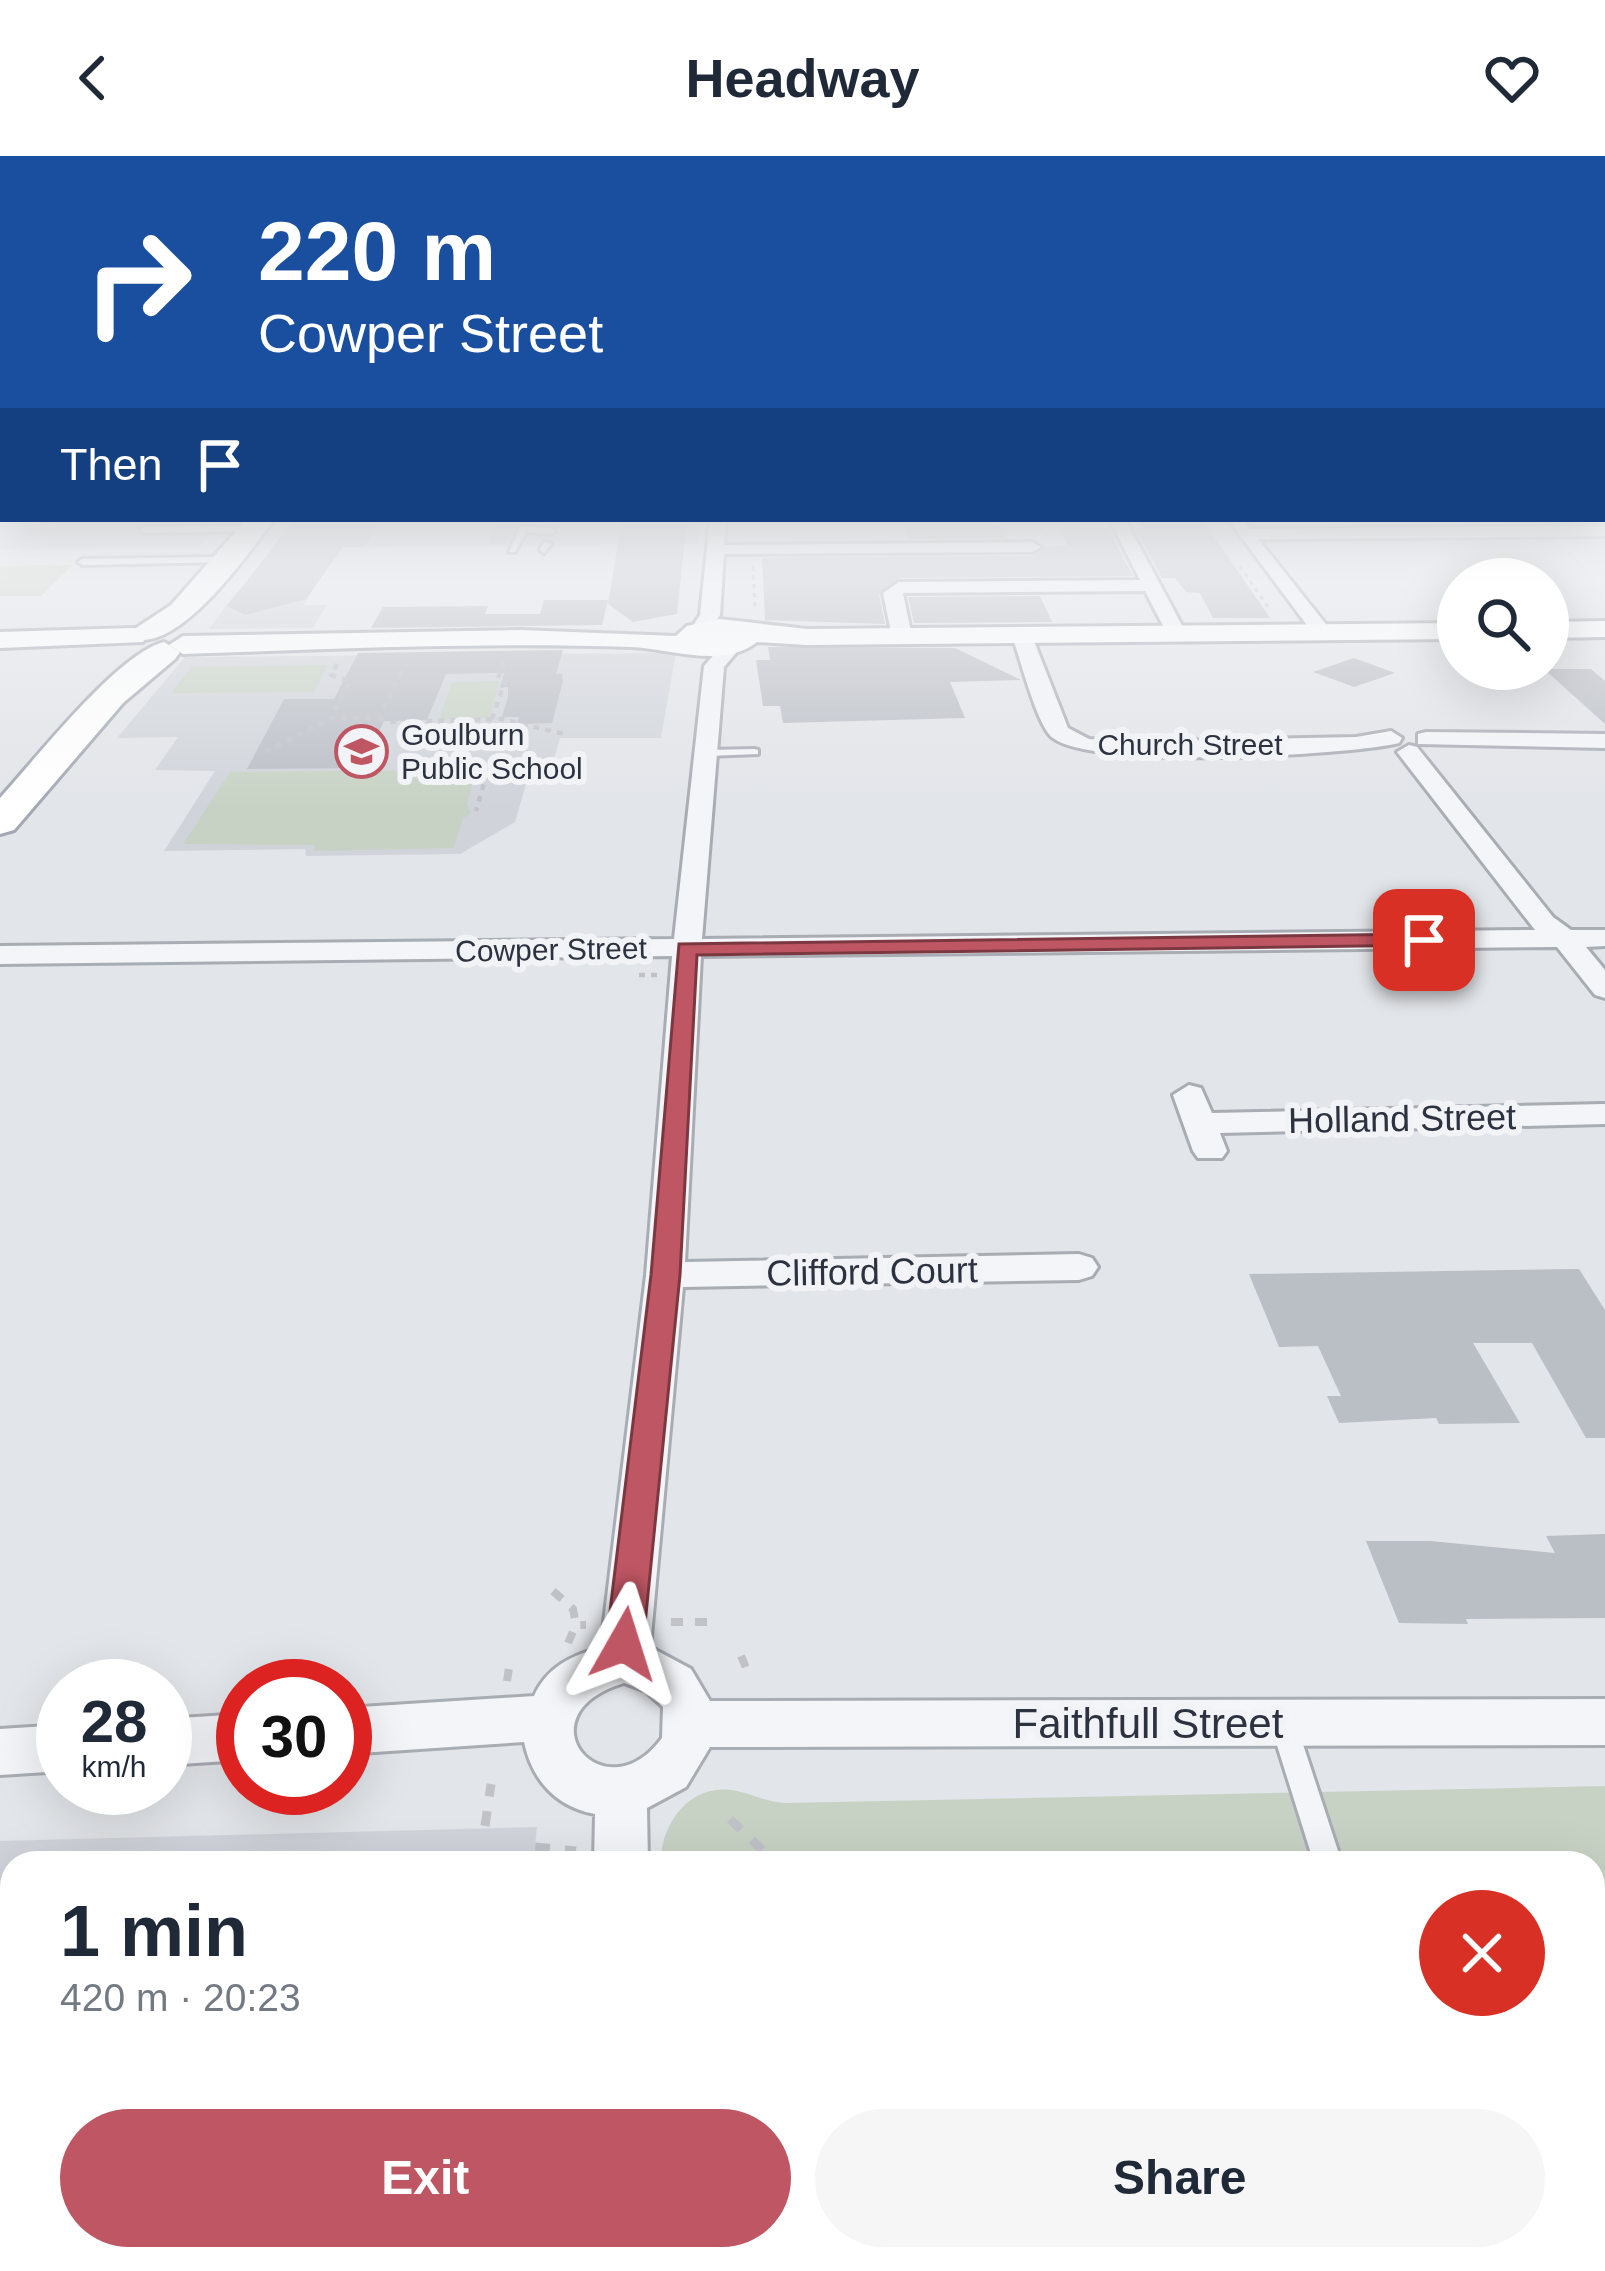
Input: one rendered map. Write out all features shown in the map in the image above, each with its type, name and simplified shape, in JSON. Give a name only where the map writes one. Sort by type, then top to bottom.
[{"type":"main road","points":[[0,822],[112,696],[127,668],[182,610]]},
{"type":"main road","points":[[1569,630],[1605,629]]},
{"type":"main road","points":[[0,643],[158,638],[257,642],[1437,631]]},
{"type":"street","points":[[711,610],[721,639]]},
{"type":"street","points":[[624,1662],[665,1275],[687,948],[725,610]]},
{"type":"street","points":[[898,610],[902,637]]},
{"type":"street","points":[[1162,610],[1176,633]]},
{"type":"street","points":[[1305,610],[1322,632]]},
{"type":"street","name":"Church Street","points":[[1022,636],[1058,732],[1084,745],[1122,749],[1605,741]]},
{"type":"street","points":[[1414,746],[1543,923],[1564,939],[1605,989]]},
{"type":"street","name":"Cowper Street","points":[[0,955],[1605,938]]},
{"type":"street","name":"Holland Street","points":[[1200,1123],[1605,1114]]},
{"type":"street","name":"Clifford Court","points":[[665,1275],[1079,1267]]},
{"type":"street","points":[[624,1662],[645,1665],[678,1687],[690,1724],[678,1760],[663,1774],[621,1792],[598,1792],[561,1773],[545,1738],[547,1718],[567,1684],[584,1672],[624,1662]]},
{"type":"street","points":[[372,1728],[547,1718]]},
{"type":"street","name":"Faithfull Street","points":[[690,1724],[1605,1722]]},
{"type":"street","points":[[0,1752],[36,1750]]},
{"type":"street","points":[[601,1851],[621,1792]]},
{"type":"lane","points":[[708,753],[754,752]]},
{"type":"lane","points":[[1283,1723],[1324,1851]]},
{"type":"path","points":[[721,639],[746,610]]},
{"type":"path","points":[[498,678],[506,654]]},
{"type":"path","points":[[379,718],[410,655]]},
{"type":"path","points":[[265,752],[331,718],[350,681],[331,675],[342,656]]},
{"type":"path","points":[[492,719],[506,678]]},
{"type":"path","points":[[331,718],[392,722],[492,719],[517,726],[551,726],[564,734]]},
{"type":"path","points":[[471,720],[459,758],[487,772],[476,811]]},
{"type":"path","points":[[553,1591],[573,1609],[576,1624]]},
{"type":"path","points":[[671,1622],[712,1622]]},
{"type":"path","points":[[741,1656],[747,1670]]},
{"type":"path","points":[[507,1681],[510,1661]]},
{"type":"path","points":[[485,1826],[491,1784]]},
{"type":"path","points":[[730,1819],[763,1851]]},
{"type":"path","points":[[535,1847],[561,1851]]},
{"type":"shaded area","points":[[223,610],[324,610],[313,628],[209,629]]},
{"type":"shaded area","name":"Goulburn Public School","points":[[676,653],[661,738],[560,738],[552,766],[531,767],[515,822],[460,854],[164,851],[215,771],[155,770],[178,737],[117,738],[185,657]]},
{"type":"shaded area","points":[[537,1827],[534,1851],[0,1851],[0,1841]]},
{"type":"green space","points":[[328,665],[314,692],[171,693],[191,667]]},
{"type":"green space","points":[[500,681],[490,718],[439,719],[452,682]]},
{"type":"green space","points":[[476,770],[467,804],[471,814],[463,818],[454,848],[314,851],[315,845],[183,844],[230,772]]},
{"type":"green space","points":[[1605,1786],[1605,1851],[662,1851],[671,1822],[701,1794],[730,1790],[785,1803]]},
{"type":"building","points":[[381,610],[540,614],[541,610],[606,610],[602,625],[371,628]]},
{"type":"building","points":[[616,610],[677,610],[677,614],[633,622]]},
{"type":"building","points":[[765,610],[882,610],[885,624],[765,620]]},
{"type":"building","points":[[911,610],[1046,610],[1052,622],[914,623]]},
{"type":"building","points":[[1209,610],[1264,610],[1270,618],[1213,618]]},
{"type":"building","points":[[768,647],[955,648],[1021,680],[950,682],[965,718],[783,723],[780,706],[763,706],[756,660],[770,660]]},
{"type":"building","points":[[563,650],[556,674],[562,674],[563,681],[552,723],[517,724],[519,717],[502,717],[508,697],[508,687],[500,688],[504,673],[446,674],[427,720],[384,721],[362,768],[247,769],[284,699],[334,699],[358,653]]},
{"type":"building","points":[[1354,658],[1395,673],[1354,687],[1313,672]]},
{"type":"building","points":[[1569,669],[1591,669],[1605,681],[1605,724],[1567,690]]},
{"type":"building","points":[[1579,1269],[1605,1310],[1605,1438],[1586,1438],[1532,1343],[1473,1343],[1520,1423],[1439,1424],[1436,1418],[1339,1423],[1327,1396],[1341,1396],[1318,1346],[1279,1347],[1249,1274]]},
{"type":"building","points":[[1605,1534],[1605,1618],[1466,1619],[1468,1624],[1399,1623],[1366,1541],[1430,1541],[1555,1553],[1546,1536]]},
{"type":"place","name":"Goulburn Public School","points":[[362,752]]},
{"type":"route","points":[[624,1644],[665,1275],[687,948],[1424,940]]}]
